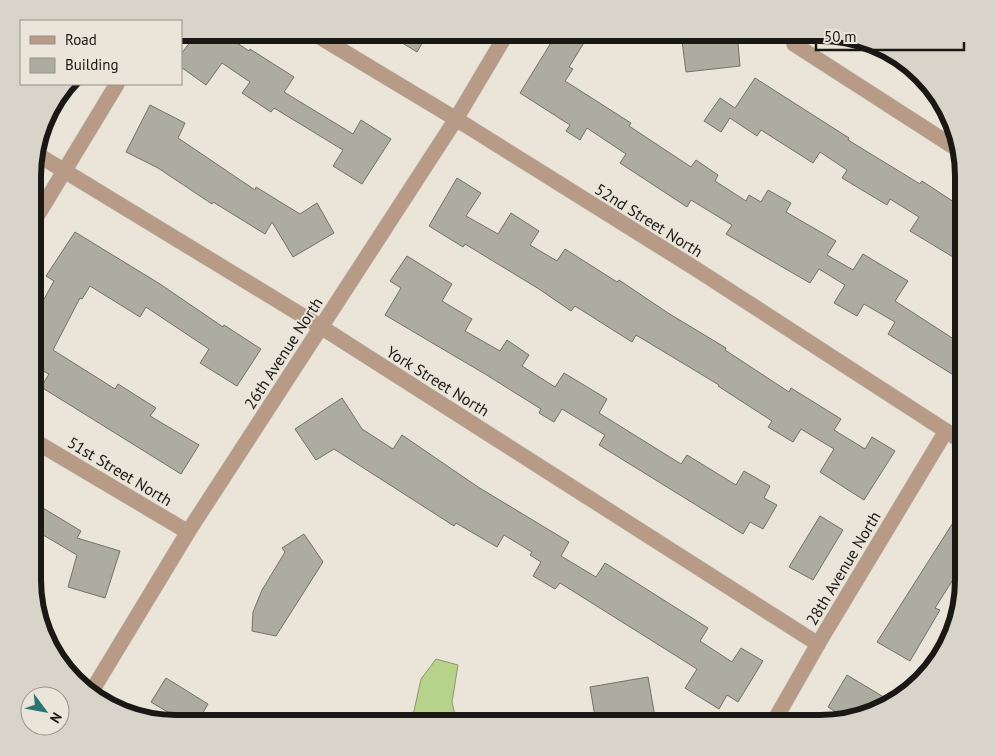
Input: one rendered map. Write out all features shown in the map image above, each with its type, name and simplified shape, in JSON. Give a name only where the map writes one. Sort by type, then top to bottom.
[{"type":"street","name":"52nd Street North","points":[[328,41],[696,269],[954,436]]},
{"type":"street","name":"26th Avenue North","points":[[94,687],[188,532],[456,119],[503,42]]},
{"type":"street","points":[[803,42],[951,145]]},
{"type":"street","points":[[41,210],[116,85]]},
{"type":"street","name":"York Street North","points":[[42,157],[321,327],[818,644]]},
{"type":"street","name":"28th Avenue North","points":[[778,715],[818,644],[946,431]]},
{"type":"street","name":"51st Street North","points":[[42,445],[188,532]]},
{"type":"shaded area","points":[[436,659],[458,665],[452,702],[455,714],[410,714],[414,711],[421,679]]},
{"type":"building","points":[[191,41],[234,41],[294,77],[284,92],[353,134],[361,120],[391,139],[362,184],[333,166],[343,150],[274,108],[271,112],[242,93],[250,82],[222,63],[206,85],[182,68],[182,53]]},
{"type":"building","points":[[400,41],[423,41],[417,52]]},
{"type":"building","points":[[552,42],[585,42],[569,67],[573,69],[565,81],[631,123],[629,126],[691,167],[696,160],[718,175],[715,181],[746,201],[749,195],[761,202],[768,190],[791,203],[786,212],[836,241],[827,255],[853,270],[863,254],[908,281],[895,301],[955,340],[955,376],[888,334],[895,322],[864,304],[857,316],[834,303],[845,285],[819,269],[810,283],[726,234],[732,225],[691,200],[687,207],[620,163],[626,154],[587,128],[580,140],[566,131],[570,125],[520,93]]},
{"type":"building","points":[[682,42],[738,42],[740,66],[686,72]]},
{"type":"building","points":[[755,78],[849,138],[848,140],[920,184],[922,181],[955,203],[955,258],[910,231],[919,217],[890,199],[887,205],[842,178],[847,170],[820,152],[813,163],[761,130],[757,136],[730,118],[721,132],[704,121],[720,98],[735,108]]},
{"type":"building","points":[[150,105],[185,123],[178,138],[255,190],[256,187],[300,214],[317,203],[334,233],[293,257],[272,222],[265,234],[213,202],[212,204],[158,168],[126,152]]},
{"type":"building","points":[[457,178],[481,193],[466,216],[498,234],[511,213],[539,231],[530,245],[557,261],[565,249],[617,282],[619,280],[668,313],[726,348],[725,350],[789,392],[791,388],[841,419],[834,430],[865,449],[872,437],[895,451],[864,500],[820,472],[834,449],[801,429],[793,442],[768,427],[772,421],[719,385],[636,335],[632,342],[575,306],[571,311],[465,244],[463,247],[429,226]]},
{"type":"building","points":[[75,232],[160,284],[223,327],[224,325],[261,349],[237,386],[200,363],[209,349],[146,307],[140,317],[90,286],[82,299],[80,298],[53,350],[115,389],[118,384],[156,408],[150,416],[199,445],[181,474],[42,387],[49,374],[41,370],[41,304],[54,281],[46,276]]},
{"type":"building","points":[[407,256],[452,284],[442,301],[472,319],[465,331],[500,351],[507,340],[529,355],[522,366],[555,387],[564,373],[607,399],[599,413],[681,464],[687,455],[736,485],[744,471],[770,486],[764,498],[777,505],[763,529],[750,522],[743,534],[599,445],[605,435],[562,409],[554,422],[539,413],[541,409],[385,315],[401,288],[390,281]]},
{"type":"building","points":[[342,398],[362,429],[393,449],[402,435],[478,487],[569,542],[561,556],[596,577],[605,563],[708,628],[700,641],[732,662],[741,648],[763,661],[738,702],[727,695],[719,709],[685,688],[697,669],[560,583],[555,589],[533,576],[541,562],[530,555],[532,552],[504,535],[497,547],[456,523],[454,526],[334,449],[316,460],[295,429]]},
{"type":"building","points":[[42,507],[81,531],[77,538],[120,551],[105,598],[68,587],[77,555],[42,534]]},
{"type":"building","points":[[820,516],[843,530],[813,580],[789,567]]},
{"type":"building","points":[[954,521],[954,578],[935,608],[940,610],[910,661],[877,642]]},
{"type":"building","points":[[304,534],[323,562],[276,636],[252,631],[253,612],[262,590],[285,552],[282,548]]},
{"type":"building","points":[[847,675],[885,698],[863,708],[839,714],[828,707]]},
{"type":"building","points":[[648,677],[655,715],[595,715],[590,687]]},
{"type":"building","points":[[166,678],[208,704],[202,714],[171,714],[151,702]]}]
